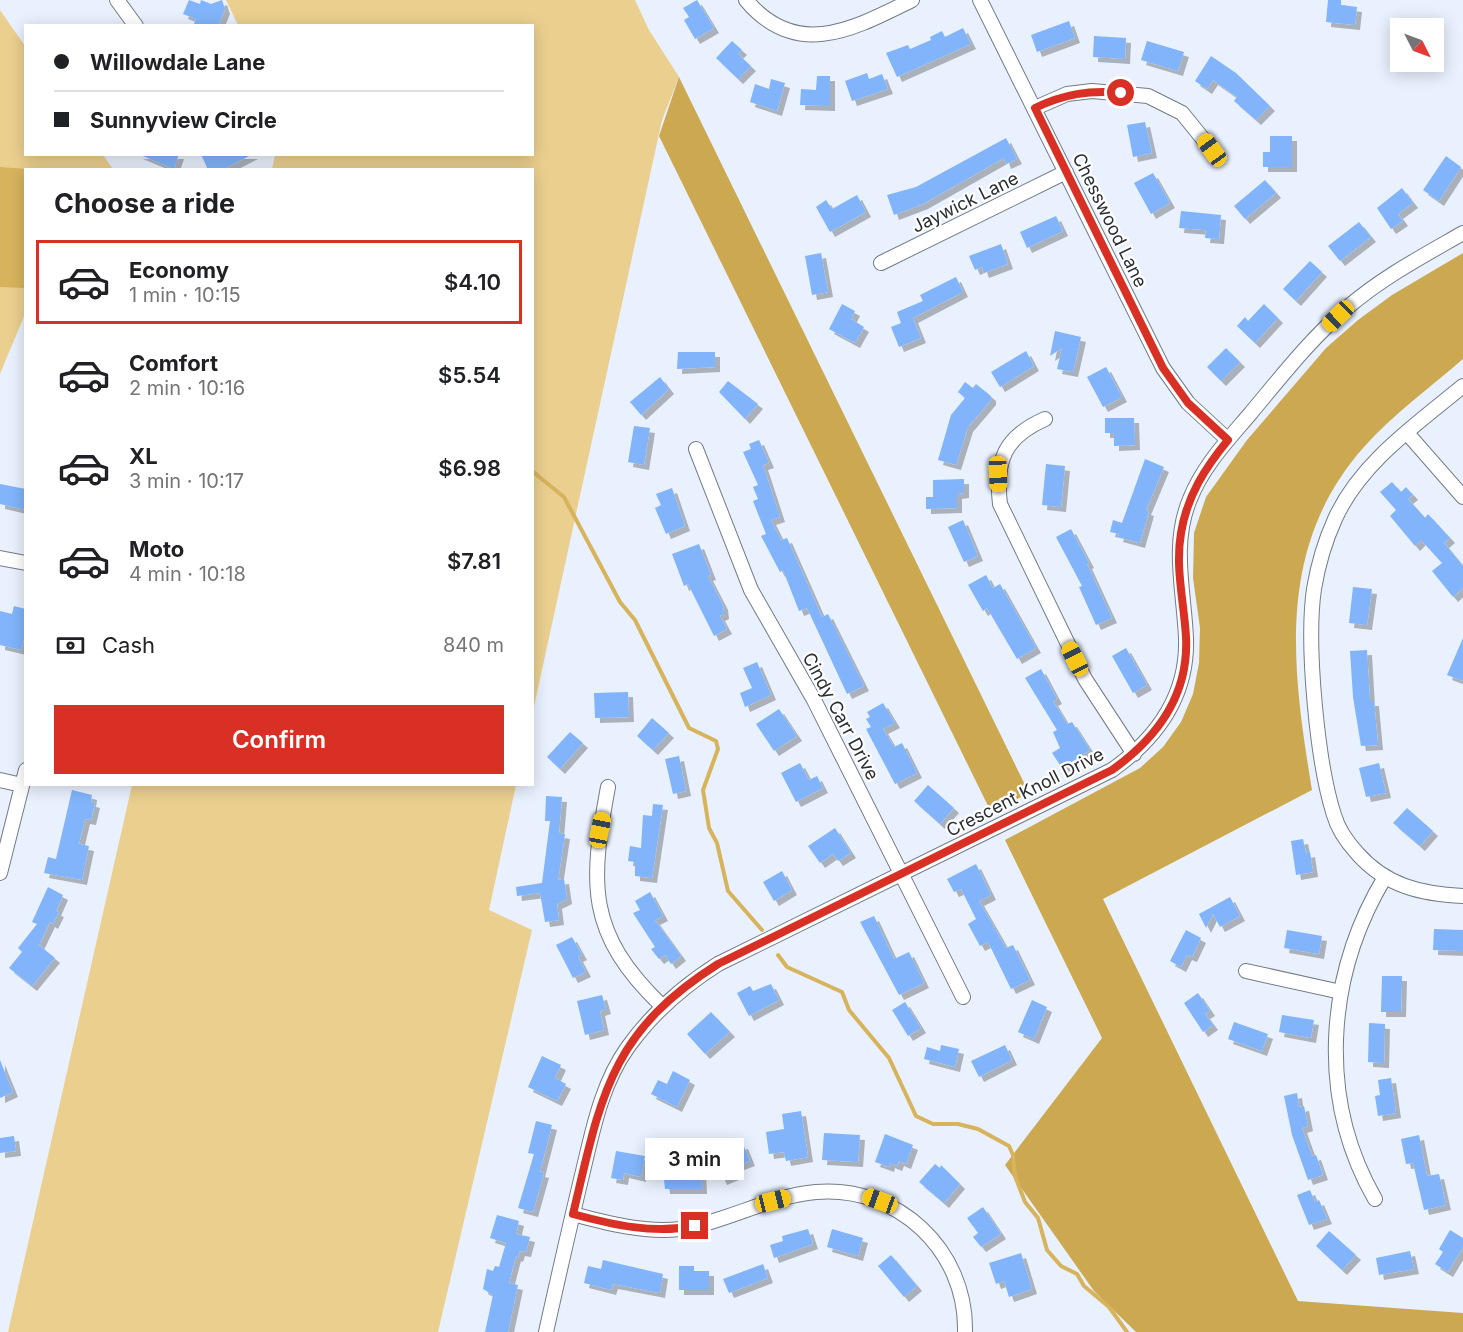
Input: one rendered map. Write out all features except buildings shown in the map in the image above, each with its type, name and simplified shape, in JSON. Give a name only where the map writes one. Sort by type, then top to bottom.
[{"type":"street","points":[[117,0],[135,24]]},
{"type":"street","points":[[746,0],[777,25],[816,35],[845,31],[912,0]]},
{"type":"street","name":"Chesswood Lane","points":[[980,0],[1163,368],[1188,403],[1228,440]]},
{"type":"street","points":[[1035,108],[1067,94],[1092,91],[1148,96],[1182,113],[1212,150]]},
{"type":"street","name":"Jaywick Lane","points":[[880,263],[1066,172]]},
{"type":"street","name":"Crescent Knoll Drive","points":[[546,1332],[597,1114],[608,1085],[627,1047],[662,1006],[690,982],[718,964],[1112,770],[1134,754],[1159,728],[1178,694],[1186,639],[1179,572],[1180,534],[1187,506],[1211,460],[1304,351],[1347,308],[1391,275],[1463,233]]},
{"type":"street","points":[[1463,386],[1374,463],[1353,490],[1335,519],[1319,565],[1312,612],[1316,705],[1322,759],[1339,828],[1357,853],[1385,877],[1411,890],[1463,896]]},
{"type":"street","points":[[1045,419],[1026,427],[1008,447],[998,474],[1000,504],[1085,679],[1134,754]]},
{"type":"street","points":[[1407,433],[1463,498]]},
{"type":"street","name":"Cindy Carr Drive","points":[[696,449],[751,590],[814,700],[963,997]]},
{"type":"street","points":[[0,558],[24,563]]},
{"type":"street","points":[[0,873],[24,778]]},
{"type":"street","points":[[0,780],[22,785]]},
{"type":"street","points":[[608,787],[597,855],[596,882],[603,922],[615,951],[626,968],[662,1006]]},
{"type":"street","points":[[1375,1199],[1356,1161],[1338,1093],[1335,1038],[1347,962],[1360,922],[1385,877]]},
{"type":"street","points":[[1246,971],[1341,992]]},
{"type":"street","points":[[573,1214],[626,1226],[678,1229],[711,1223],[796,1195],[836,1191],[866,1196],[910,1218],[942,1249],[960,1289],[965,1332]]},
{"type":"shaded area","points":[[226,0],[635,0],[649,30],[679,77],[662,120],[534,706],[534,168],[272,168],[275,156],[534,156],[534,24],[238,24]]},
{"type":"shaded area","points":[[0,10],[24,45],[24,156],[104,156],[112,168],[24,168],[24,316],[0,374]]},
{"type":"shaded area","points":[[679,77],[1029,793],[991,812],[659,136]]},
{"type":"shaded area","points":[[0,167],[24,169],[24,288],[0,287]]},
{"type":"shaded area","points":[[1463,253],[1463,359],[1399,412],[1364,447],[1335,485],[1316,526],[1303,568],[1297,611],[1296,655],[1299,699],[1312,790],[1103,899],[1298,1301],[1463,1313],[1463,1332],[1136,1332],[1094,1291],[1005,1165],[1102,1038],[1005,840],[1140,768],[1163,747],[1181,722],[1193,694],[1199,663],[1200,628],[1193,578],[1194,533],[1206,497],[1247,440],[1326,348],[1392,295]]},
{"type":"shaded area","points":[[132,786],[516,786],[489,910],[532,930],[438,1332],[8,1332]]},
{"type":"waterway","points":[[534,473],[564,497],[620,602],[635,620],[689,728],[716,741],[718,749],[703,790],[709,828],[717,843],[728,891],[762,930]]},
{"type":"waterway","points":[[778,955],[787,967],[842,992],[849,1010],[889,1058],[916,1116],[933,1124],[958,1124],[978,1129],[1009,1146],[1013,1155],[1015,1176],[1025,1202],[1038,1218],[1047,1250],[1061,1266],[1077,1274],[1084,1286],[1109,1307],[1127,1332]]},
{"type":"route","points":[[695,1226],[678,1229],[646,1229],[606,1223],[573,1214],[597,1114],[616,1066],[627,1047],[662,1006],[690,982],[718,964],[1112,770],[1134,754],[1159,728],[1178,694],[1186,639],[1179,572],[1180,534],[1189,499],[1211,460],[1228,440],[1188,403],[1172,384],[1090,223],[1035,108],[1067,94],[1092,91],[1121,93]]}]
